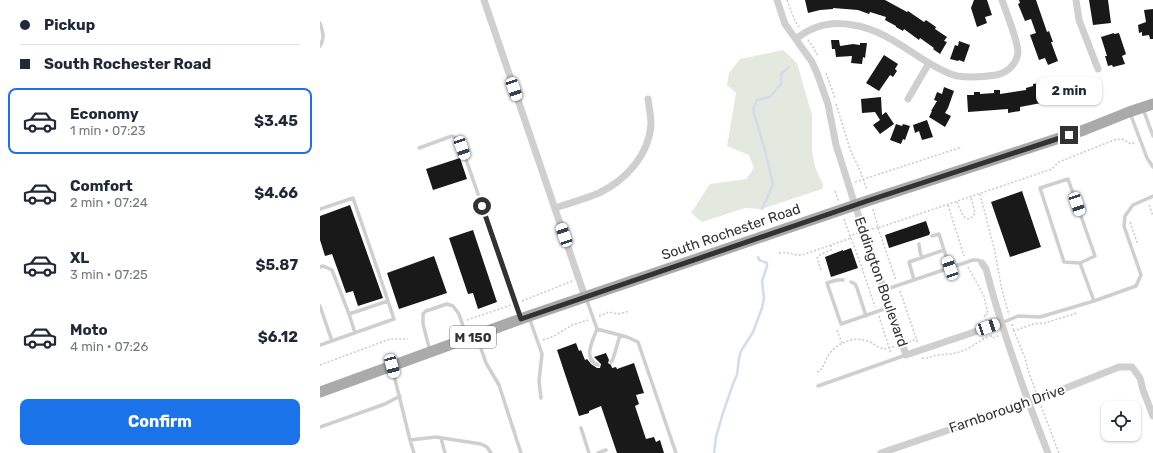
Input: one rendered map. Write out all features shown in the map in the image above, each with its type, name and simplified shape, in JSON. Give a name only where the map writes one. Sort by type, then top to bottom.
[{"type":"main road","name":"South Rochester Road","points":[[320,392],[585,297],[855,205],[1084,130],[1153,104]]},
{"type":"street","points":[[484,0],[585,297]]},
{"type":"street","name":"Eddington Boulevard","points":[[777,0],[785,24],[809,58],[817,73],[828,104],[836,145],[906,355],[1001,323]]},
{"type":"street","points":[[796,39],[814,28],[834,24],[853,25],[873,30],[929,63],[956,76],[979,77],[1000,74],[1009,70],[1016,59],[1018,52],[1002,0]]},
{"type":"street","points":[[1076,0],[1079,20],[1098,69]]},
{"type":"street","points":[[908,99],[929,63]]},
{"type":"street","points":[[555,208],[599,193],[617,182],[630,170],[642,153],[649,135],[651,124],[648,99]]},
{"type":"street","points":[[982,263],[986,269],[1001,323],[1028,403],[1048,453]]},
{"type":"street","name":"Farnborough Drive","points":[[881,453],[894,451],[1028,403],[1119,367],[1132,367],[1140,378],[1153,416]]},
{"type":"lane","points":[[320,26],[324,39],[320,46]]},
{"type":"lane","points":[[1142,107],[1153,136]]},
{"type":"lane","points":[[1129,112],[1147,158],[1153,167]]},
{"type":"lane","points":[[418,148],[452,136],[460,142],[525,318],[538,342],[542,354],[539,381],[541,398]]},
{"type":"lane","points":[[1068,179],[1095,256],[1080,263],[1064,262],[1040,188],[1068,179]]},
{"type":"lane","points":[[1001,323],[1018,316],[1040,317],[1094,301],[1136,286],[1141,275],[1124,226],[1125,216],[1133,205],[1153,196]]},
{"type":"lane","points":[[320,209],[353,198],[394,319],[320,346]]},
{"type":"lane","points":[[932,236],[939,234],[950,268]]},
{"type":"lane","points":[[919,244],[922,258]]},
{"type":"lane","points":[[914,280],[909,262],[944,250]]},
{"type":"lane","points":[[884,290],[973,260],[978,260],[982,263]]},
{"type":"lane","points":[[1080,263],[1094,301]]},
{"type":"lane","points":[[320,267],[323,266],[332,270],[355,333]]},
{"type":"lane","points":[[843,280],[828,283],[841,324],[890,307]]},
{"type":"lane","points":[[851,282],[855,284],[857,288],[866,316]]},
{"type":"lane","points":[[585,297],[597,329],[589,353],[590,359],[594,364],[598,365]]},
{"type":"lane","points":[[349,314],[388,301]]},
{"type":"lane","points":[[431,352],[422,324],[423,314],[426,311],[447,304],[453,306],[499,385],[521,453]]},
{"type":"lane","points":[[320,306],[332,341]]},
{"type":"lane","points":[[597,329],[627,337],[638,342],[676,453]]},
{"type":"lane","points":[[611,362],[620,335]]},
{"type":"lane","points":[[818,386],[906,355]]},
{"type":"lane","points":[[392,366],[414,453]]},
{"type":"lane","points":[[320,427],[385,404],[400,396]]},
{"type":"lane","points":[[581,428],[589,453]]},
{"type":"lane","points":[[410,440],[436,437],[481,444],[487,447],[491,453]]},
{"type":"lane","points":[[441,438],[445,453]]},
{"type":"lane","points":[[598,453],[606,450]]},
{"type":"path","points":[[787,0],[795,21]]},
{"type":"path","points":[[808,41],[818,57]]},
{"type":"path","points":[[826,73],[850,149],[864,182]]},
{"type":"path","points":[[871,229],[948,205],[1052,169],[1059,162],[1114,140],[1122,139],[1129,143],[1135,142]]},
{"type":"path","points":[[859,180],[962,148]]},
{"type":"path","points":[[835,191],[837,197]]},
{"type":"path","points":[[980,194],[995,252],[1008,314]]},
{"type":"path","points":[[957,202],[961,214],[964,217],[970,218],[975,213],[971,197]]},
{"type":"path","points":[[1143,206],[1153,203]]},
{"type":"path","points":[[1149,204],[1153,216]]},
{"type":"path","points":[[948,205],[964,257]]},
{"type":"path","points":[[874,212],[896,280]]},
{"type":"path","points":[[1130,219],[1139,250]]},
{"type":"path","points":[[848,228],[875,307]]},
{"type":"path","points":[[779,253],[788,252],[795,255],[802,255],[831,245],[855,234]]},
{"type":"path","points":[[821,270],[817,258],[821,254],[831,250],[831,245]]},
{"type":"path","points":[[968,267],[984,296],[988,314],[984,315],[986,322]]},
{"type":"path","points":[[521,301],[573,281]]},
{"type":"path","points":[[900,290],[918,345]]},
{"type":"path","points":[[468,320],[509,306]]},
{"type":"path","points":[[603,315],[609,312],[623,314],[630,311]]},
{"type":"path","points":[[1010,332],[1033,324],[1046,323],[1082,311]]},
{"type":"path","points":[[879,317],[891,354]]},
{"type":"path","points":[[538,342],[549,339],[567,328],[582,322]]},
{"type":"path","points":[[1012,326],[1014,331]]},
{"type":"path","points":[[837,330],[842,343]]},
{"type":"path","points":[[990,332],[991,336]]},
{"type":"path","points":[[919,358],[923,359],[933,356],[953,354],[967,349],[983,339],[991,336],[992,338],[999,336]]},
{"type":"path","points":[[320,364],[390,339],[408,340]]},
{"type":"path","points":[[817,372],[822,368],[832,351],[842,343],[849,340],[861,339],[880,348],[895,346]]},
{"type":"path","points":[[909,342],[917,339]]},
{"type":"shaded area","points":[[783,50],[797,63],[812,115],[812,150],[815,167],[823,185],[822,189],[762,209],[745,208],[702,222],[691,213],[710,184],[746,179],[754,168],[749,155],[727,146],[736,93],[727,85],[729,73],[740,59]]},
{"type":"building","points":[[805,0],[885,0],[907,12],[908,11],[924,22],[926,20],[936,27],[935,29],[947,37],[944,41],[947,42],[940,54],[920,38],[919,40],[904,29],[903,31],[885,20],[886,17],[870,12],[869,14],[858,10],[833,8],[808,13]]},
{"type":"building","points":[[974,0],[987,0],[992,15],[985,17],[987,23],[977,27],[971,8]]},
{"type":"building","points":[[1019,0],[1036,0],[1047,32],[1049,31],[1053,42],[1051,42],[1058,61],[1048,65],[1045,58],[1039,60],[1030,35],[1036,33],[1031,19],[1025,21],[1018,4],[1020,3]]},
{"type":"building","points":[[1089,0],[1108,0],[1111,23],[1093,25]]},
{"type":"building","points":[[1153,9],[1153,39],[1150,39],[1149,35],[1142,36],[1142,32],[1139,33],[1138,25],[1146,22],[1144,10]]},
{"type":"building","points":[[1119,33],[1126,54],[1122,56],[1125,64],[1113,67],[1112,65],[1108,66],[1105,56],[1107,56],[1101,37]]},
{"type":"building","points":[[831,40],[839,40],[840,46],[853,44],[860,45],[860,43],[867,43],[865,58],[863,57],[862,64],[851,63],[852,56],[836,57],[835,49],[832,49]]},
{"type":"building","points":[[959,41],[970,45],[964,62],[950,59],[955,45],[958,46]]},
{"type":"building","points":[[884,55],[898,64],[895,69],[897,71],[893,77],[890,75],[879,91],[866,83]]},
{"type":"building","points":[[1039,83],[1042,98],[1040,98],[1041,103],[1020,107],[1020,111],[1008,113],[1008,109],[968,112],[967,95],[974,95],[974,92],[980,92],[980,94],[994,93],[994,90],[1000,90],[1000,94],[1026,90],[1026,88],[1033,86],[1033,84]]},
{"type":"building","points":[[944,87],[954,91],[945,113],[951,116],[945,127],[929,117],[937,101],[934,100],[937,92],[942,94]]},
{"type":"building","points":[[881,97],[882,115],[886,112],[894,124],[880,134],[873,125],[880,120],[875,112],[862,113],[861,99]]},
{"type":"building","points":[[927,120],[933,137],[922,140],[919,131],[915,133],[913,125]]},
{"type":"building","points":[[896,124],[910,126],[905,140],[903,139],[901,144],[890,140]]},
{"type":"building","points":[[460,158],[467,179],[433,190],[426,169]]},
{"type":"building","points":[[1022,191],[1041,247],[1010,257],[991,202]]},
{"type":"building","points":[[350,205],[383,298],[358,306],[353,291],[346,293],[332,254],[325,256],[320,240],[320,216]]},
{"type":"building","points":[[926,221],[930,233],[929,235],[889,248],[885,235]]},
{"type":"building","points":[[473,230],[497,302],[478,309],[473,293],[468,294],[449,238]]},
{"type":"building","points":[[851,248],[858,268],[831,277],[825,257]]},
{"type":"building","points":[[434,256],[447,293],[399,309],[387,273]]},
{"type":"building","points":[[576,343],[585,360],[587,359],[597,368],[600,368],[601,364],[594,357],[606,353],[609,360],[608,363],[612,368],[616,367],[617,369],[634,363],[644,393],[636,395],[639,404],[635,406],[646,439],[654,437],[656,442],[660,440],[664,453],[617,453],[601,406],[589,411],[589,413],[579,416],[557,350]]},
{"type":"waterway","points":[[762,209],[773,185],[766,154],[753,110],[757,100],[770,97],[781,84],[781,74],[789,67]]},
{"type":"waterway","points":[[714,453],[716,437],[722,416],[737,375],[741,351],[753,332],[762,308],[764,298],[762,281],[767,263],[759,260],[758,257]]},
{"type":"route","points":[[482,206],[521,319],[870,200],[1069,135]]}]
